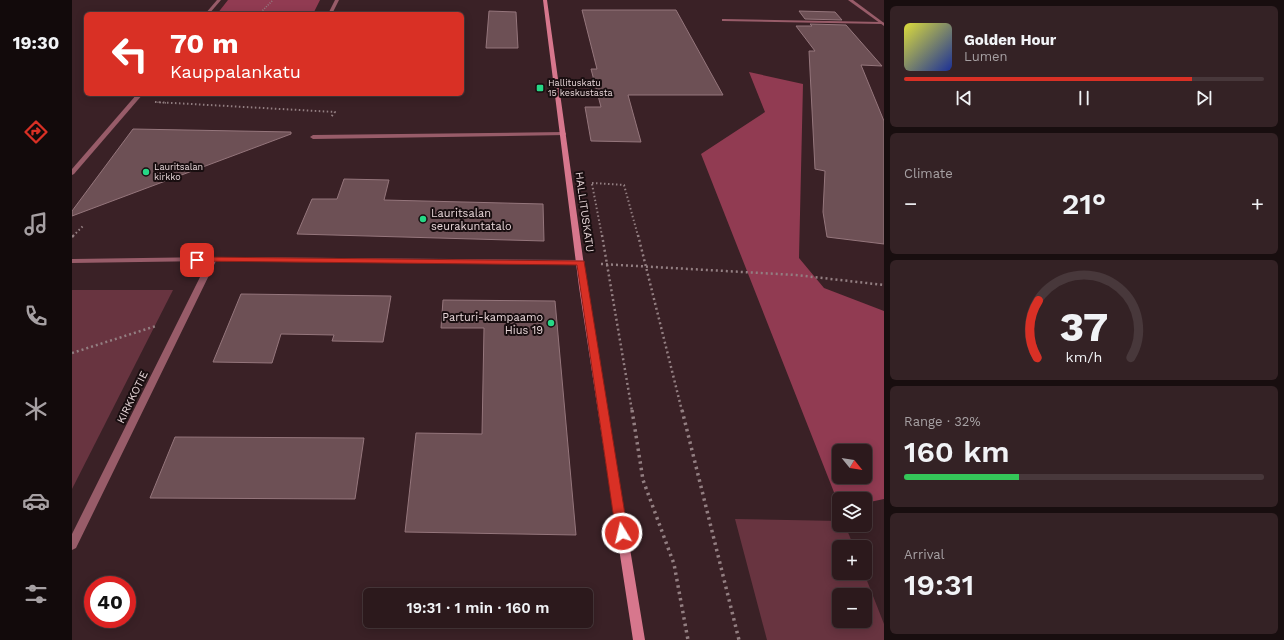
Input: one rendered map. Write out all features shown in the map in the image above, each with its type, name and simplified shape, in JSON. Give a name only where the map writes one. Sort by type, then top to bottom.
[{"type":"street","points":[[209,12],[218,0]]},
{"type":"street","points":[[331,12],[337,0]]},
{"type":"street","name":"HALLITUSKATU","points":[[545,0],[581,262],[639,640]]},
{"type":"street","points":[[850,0],[883,24]]},
{"type":"street","points":[[724,20],[883,24]]},
{"type":"street","points":[[72,173],[138,96]]},
{"type":"street","points":[[313,137],[564,134]]},
{"type":"street","points":[[72,261],[213,260],[581,262]]},
{"type":"street","name":"KIRKKOTIE","points":[[72,545],[213,260]]},
{"type":"path","points":[[261,12],[273,0]]},
{"type":"path","points":[[133,101],[335,112],[313,137]]},
{"type":"path","points":[[590,176],[608,265],[644,480],[674,564],[688,640]]},
{"type":"path","points":[[592,183],[624,185],[646,267],[739,640]]},
{"type":"path","points":[[72,237],[84,225]]},
{"type":"path","points":[[581,262],[608,265],[796,275],[884,285]]},
{"type":"path","points":[[72,353],[156,326]]},
{"type":"shaded area","points":[[228,0],[320,0],[314,12],[219,12]]},
{"type":"shaded area","points":[[749,72],[803,84],[799,258],[824,288],[884,311],[884,499],[872,502],[872,492],[834,492],[701,154],[765,112]]},
{"type":"shaded area","points":[[72,290],[173,290],[72,489]]},
{"type":"shaded area","points":[[735,519],[832,521],[832,532],[848,532],[851,540],[832,540],[832,580],[867,580],[870,588],[832,588],[832,628],[872,628],[872,593],[884,624],[884,640],[767,640]]},
{"type":"building","points":[[582,10],[676,10],[723,95],[628,95],[641,142],[591,141],[585,107],[601,107],[591,69],[597,69]]},
{"type":"building","points":[[489,11],[516,12],[518,48],[486,48]]},
{"type":"building","points":[[799,11],[835,12],[842,20],[805,19]]},
{"type":"building","points":[[810,24],[846,25],[882,66],[861,65],[884,121],[884,244],[827,237],[823,212],[825,171],[815,169],[809,51],[815,51],[796,26],[812,26]]},
{"type":"building","name":"Lauritsalan kirkko","points":[[133,129],[291,132],[291,134],[72,216],[72,211]]},
{"type":"building","name":"Lauritsalan seurakuntatalo","points":[[344,179],[389,180],[384,200],[543,204],[544,241],[297,234],[312,199],[337,199]]},
{"type":"building","points":[[241,294],[391,296],[383,342],[332,341],[334,335],[281,334],[272,363],[213,362]]},
{"type":"building","points":[[443,300],[555,301],[576,535],[405,532],[416,433],[482,434],[484,328],[441,328]]},
{"type":"building","points":[[175,437],[364,438],[355,499],[150,498]]},
{"type":"place","name":"Hallituskatu 15 keskustasta","points":[[540,88]]},
{"type":"place","name":"Lauritsalan kirkko","points":[[146,172]]},
{"type":"place","name":"Lauritsalan seurakuntatalo","points":[[423,219]]},
{"type":"place","name":"Parturi-kampaamo Hius 19","points":[[551,323]]},
{"type":"route","points":[[197,260],[581,262],[583,287],[622,533]]}]
